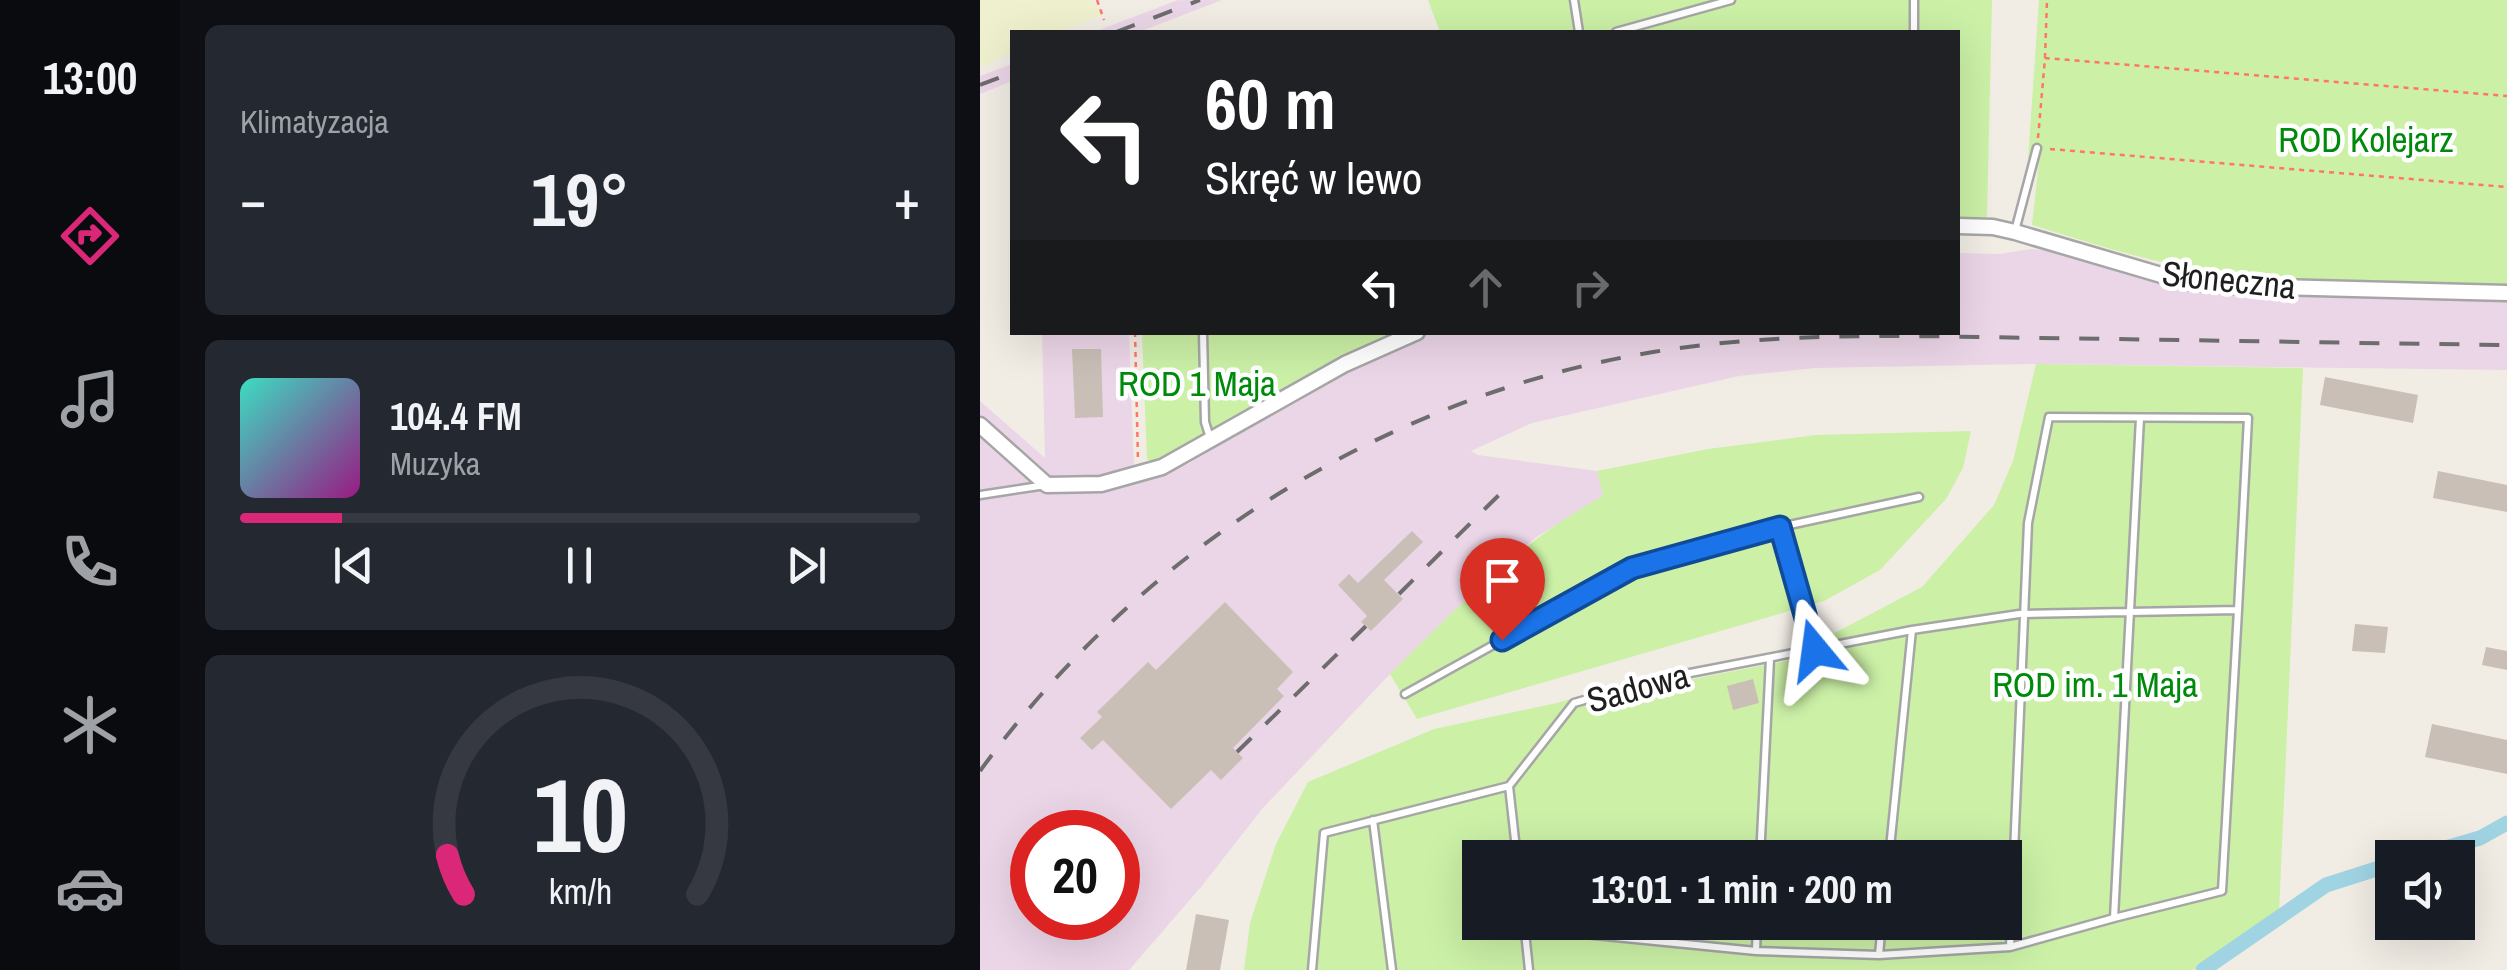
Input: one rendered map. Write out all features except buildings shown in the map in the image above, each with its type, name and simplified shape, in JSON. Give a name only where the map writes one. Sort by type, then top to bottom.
[{"type":"street","name":"Słoneczna","points":[[1960,226],[2015,232],[2185,282],[2507,293]]},
{"type":"street","points":[[980,426],[1047,485],[1101,484],[1162,468],[1345,364],[1410,335]]},
{"type":"lane","points":[[1574,0],[1578,30]]},
{"type":"lane","points":[[1623,30],[1731,0]]},
{"type":"lane","points":[[1914,0],[1914,30]]},
{"type":"lane","points":[[2015,232],[2037,148]]},
{"type":"lane","points":[[1203,335],[1205,422],[1211,440]]},
{"type":"lane","points":[[1663,940],[1756,950],[1879,955],[2010,947],[2222,892],[2248,418],[2049,417],[2028,523],[2010,947]]},
{"type":"lane","points":[[2114,918],[2140,418]]},
{"type":"lane","points":[[980,496],[1047,485]]},
{"type":"lane","points":[[1405,694],[1632,568],[1780,527],[1918,497]]},
{"type":"lane","points":[[1780,527],[1815,650]]},
{"type":"lane","name":"Sadowa","points":[[1509,786],[1574,703],[1654,680],[1912,630],[2024,614],[2238,610]]},
{"type":"lane","points":[[1891,840],[1912,630]]},
{"type":"lane","points":[[1761,840],[1770,658]]},
{"type":"lane","points":[[1312,970],[1324,833],[1509,786],[1515,840]]},
{"type":"lane","points":[[1374,820],[1392,970]]},
{"type":"lane","points":[[1526,940],[1529,970]]},
{"type":"lane","points":[[1756,940],[1756,950]]},
{"type":"lane","points":[[1879,955],[1880,940]]},
{"type":"path","points":[[1098,0],[1104,20]]},
{"type":"path","points":[[2047,0],[2037,148],[2507,187]]},
{"type":"path","points":[[2044,58],[2507,96]]},
{"type":"path","points":[[1135,335],[1138,474]]},
{"type":"shaded area","points":[[1178,0],[1222,0],[1144,30],[1099,30]]},
{"type":"shaded area","points":[[1010,65],[1010,82],[980,94],[980,76]]},
{"type":"shaded area","points":[[2031,249],[2061,252],[2155,280],[2507,298],[2507,370],[2036,364],[1815,368],[1739,376],[1532,423],[1471,451],[1597,471],[1604,496],[1538,536],[1499,567],[1390,674],[1262,809],[1129,970],[980,970],[980,401],[1045,458],[1042,335],[1129,335],[1134,468],[1146,480],[1188,464],[1342,372],[1425,335],[1960,335],[1960,253],[1999,254]]},
{"type":"green space","points":[[980,0],[1092,0],[1102,15],[1065,30],[1010,30],[1010,54],[980,67]]},
{"type":"green space","points":[[1428,0],[1992,0],[1987,217],[1960,217],[1960,30],[1439,30]]},
{"type":"green space","name":"ROD Kolejarz","points":[[2039,0],[2507,0],[2507,287],[2320,281],[2209,271],[2141,257],[2032,225],[2039,161],[2028,159]]},
{"type":"green space","name":"ROD 1 Maja","points":[[1142,335],[1401,335],[1156,465],[1147,459]]},
{"type":"green space","name":"ROD im. 1 Maja","points":[[2036,364],[2303,368],[2279,913],[2203,967],[1244,970],[1250,923],[1276,844],[1308,782],[1434,729],[1557,703],[1644,678],[1647,688],[1832,652],[1829,636],[1922,587],[1994,505],[2013,461]]},
{"type":"green space","points":[[1971,431],[1963,468],[1946,499],[1880,570],[1824,601],[1417,719],[1390,674],[1517,555],[1603,496],[1597,471],[1708,449],[1816,435]]},
{"type":"waterway","points":[[2473,840],[2507,823]]},
{"type":"waterway","points":[[2203,970],[2326,885],[2375,869]]},
{"type":"railway","points":[[1121,30],[1200,0]]},
{"type":"railway","points":[[980,85],[1010,74]]},
{"type":"railway","points":[[980,771],[1044,692],[1114,619],[1192,554],[1275,496],[1364,446],[1457,405],[1553,374],[1701,345],[1845,336],[2507,345]]},
{"type":"railway","points":[[1399,594],[1508,486]]},
{"type":"railway","points":[[1237,752],[1366,626]]},
{"type":"route","points":[[1502,640],[1632,568],[1780,527],[1815,650]]}]
